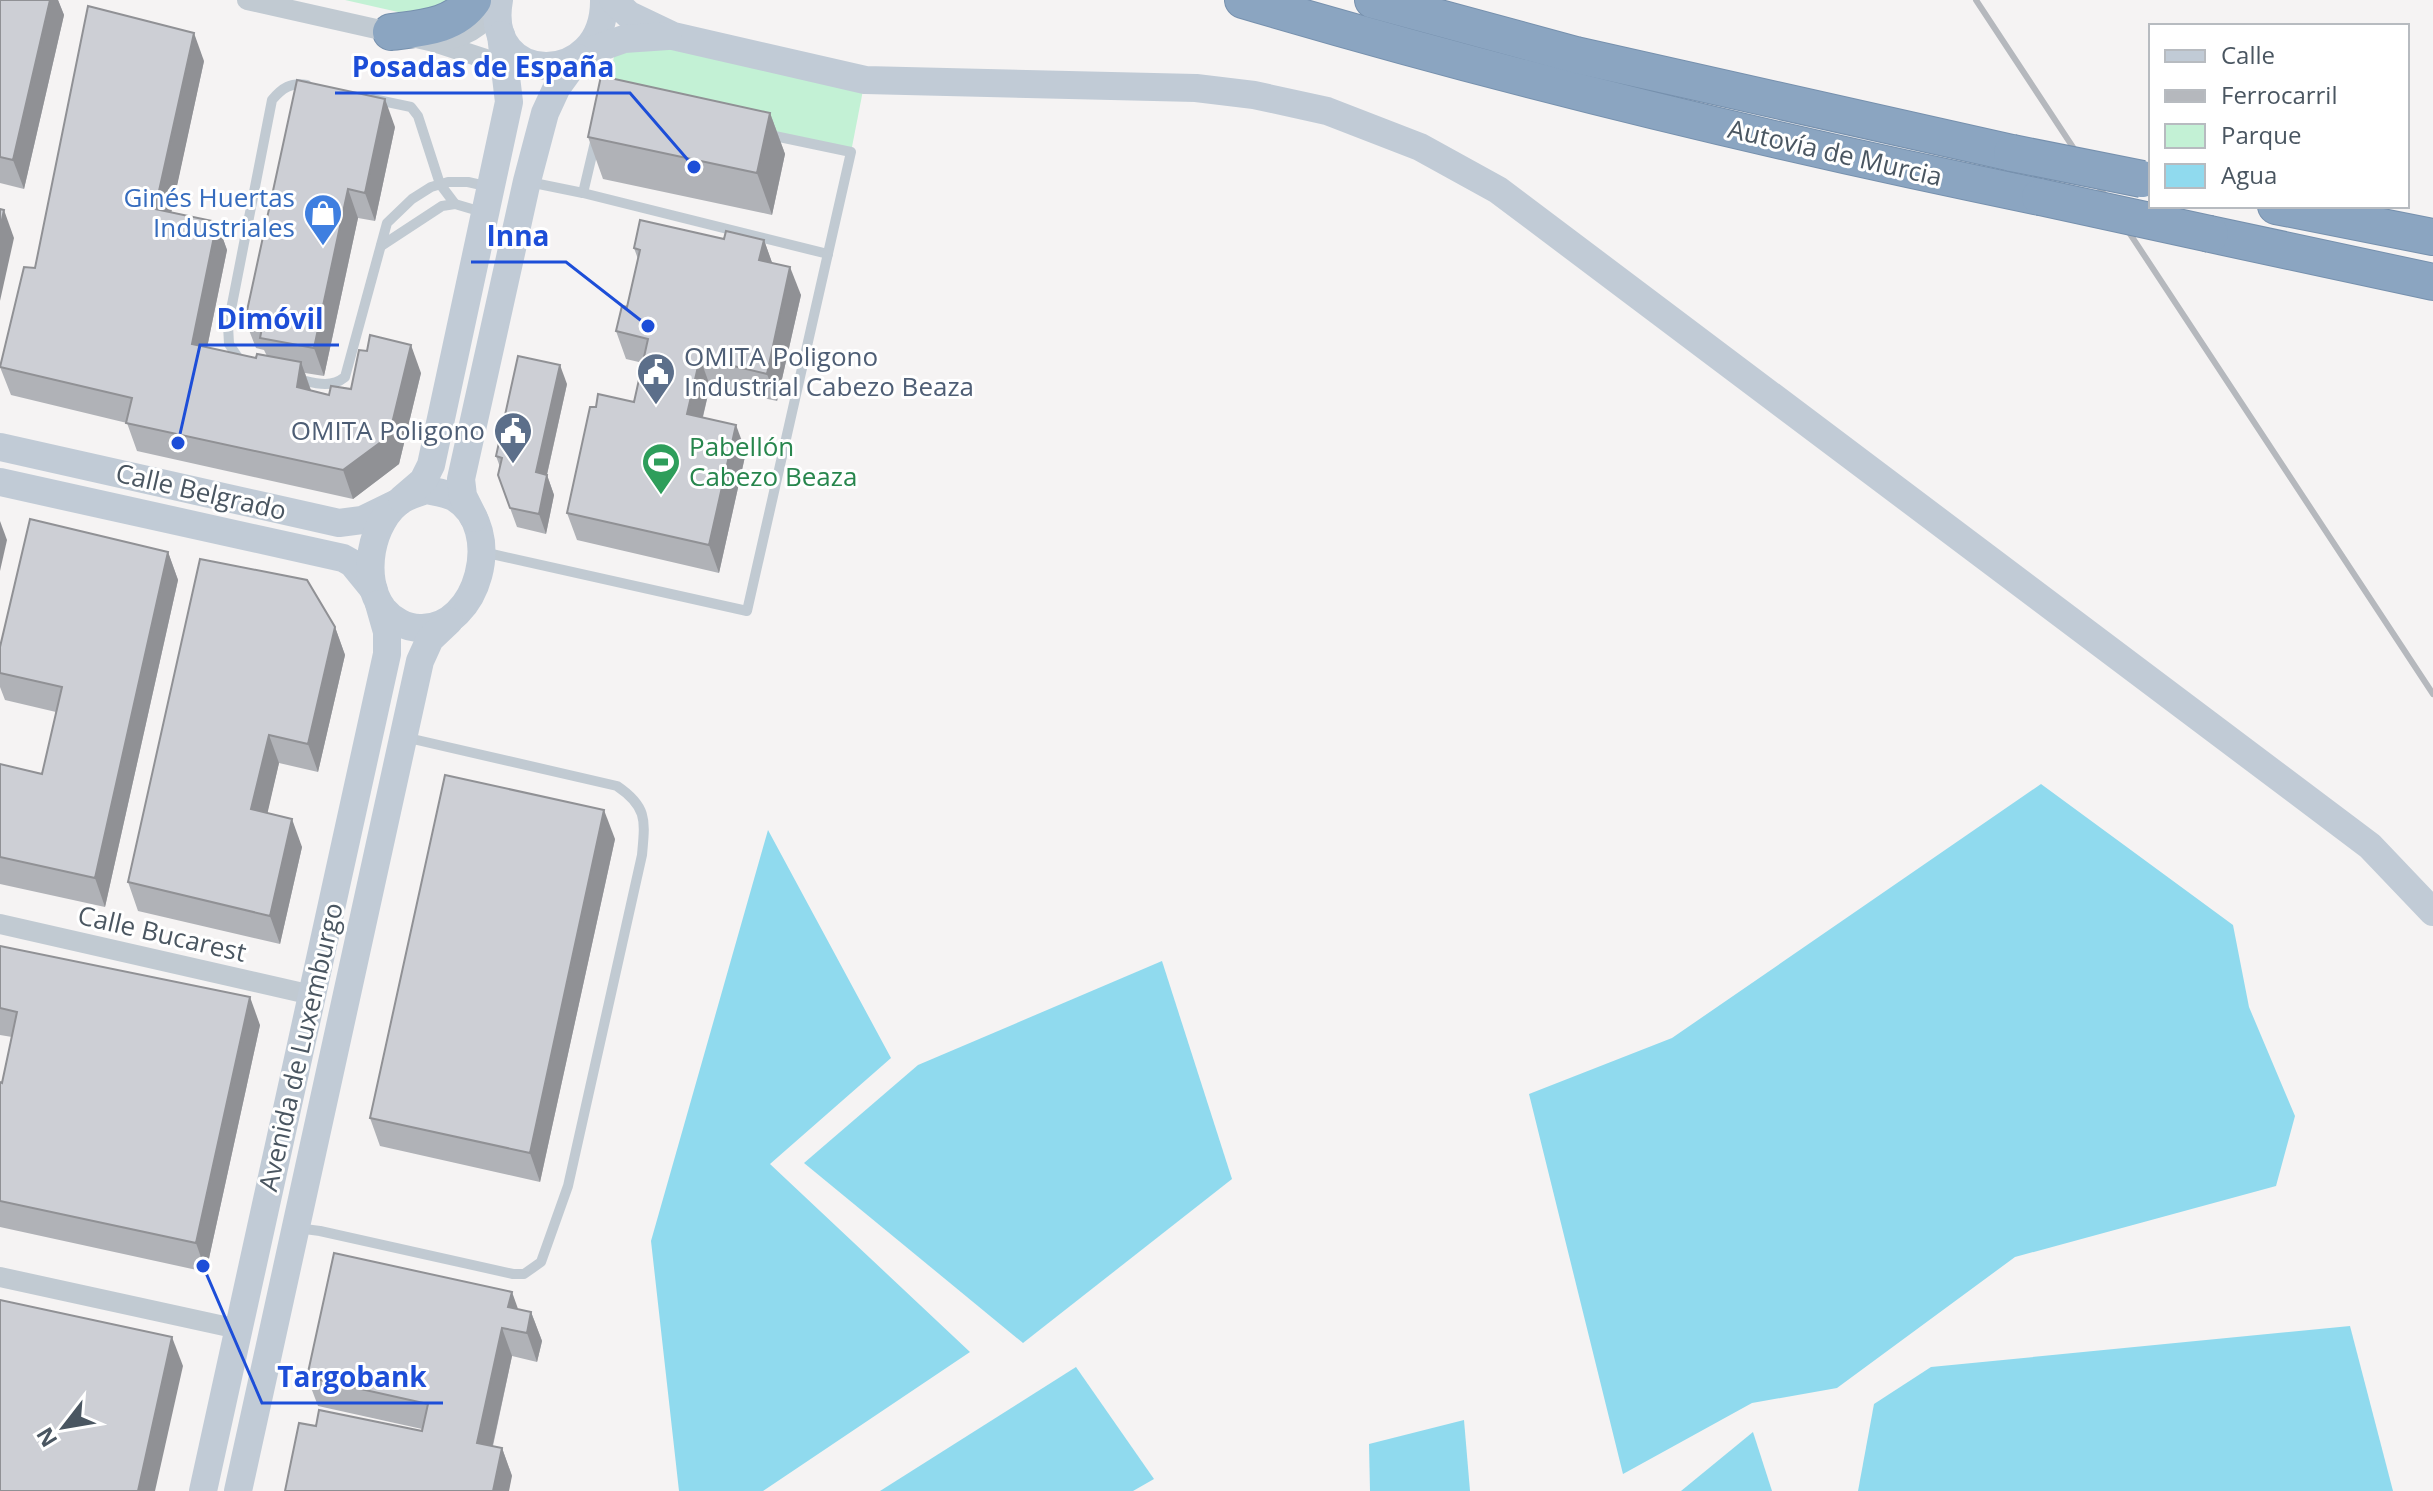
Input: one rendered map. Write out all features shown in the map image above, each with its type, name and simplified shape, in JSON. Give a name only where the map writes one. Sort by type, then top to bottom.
[{"type":"highway","name":"Autovía de Murcia","points":[[1243,0],[1438,56],[1653,112],[1818,151],[2433,282]]},
{"type":"highway","name":"Autovía de Murcia","points":[[1373,0],[1576,55],[2146,180]]},
{"type":"highway","points":[[391,32],[445,22],[490,1]]},
{"type":"highway","points":[[2286,208],[2433,237]]},
{"type":"main road","points":[[490,1],[501,35],[518,64],[431,465],[423,481],[383,520],[371,563],[377,597],[398,622],[411,628],[436,627],[449,621],[473,589],[481,551],[480,535],[461,488],[462,472],[527,181],[549,101],[601,24],[604,0]]},
{"type":"main road","points":[[613,0],[629,15],[673,36],[865,80],[1196,88],[1254,95],[1327,111],[1420,147],[1498,190],[2370,846],[2433,912]]},
{"type":"main road","points":[[518,64],[546,67],[624,39],[673,36]]},
{"type":"main road","name":"Calle Belgrado","points":[[0,447],[339,523],[362,520],[400,501]]},
{"type":"main road","name":"Calle Belgrado","points":[[0,482],[343,558],[352,563],[377,597]]},
{"type":"main road","points":[[400,501],[426,490],[441,492],[454,497],[474,518]]},
{"type":"main road","name":"Avenida de Luxemburgo","points":[[203,1491],[387,654],[387,632],[377,597]]},
{"type":"main road","name":"Avenida de Luxemburgo","points":[[238,1491],[425,649],[430,639],[449,621]]},
{"type":"main road","points":[[312,995],[346,1002]]},
{"type":"main road","points":[[238,1329],[272,1337]]},
{"type":"street","points":[[247,0],[518,64]]},
{"type":"street","points":[[434,42],[459,39],[468,34],[488,19],[490,1]]},
{"type":"street","name":"Calle Bucarest","points":[[0,924],[312,995]]},
{"type":"street","points":[[0,1277],[238,1329]]},
{"type":"lane","points":[[250,370],[236,358],[229,344],[228,325],[272,100],[279,91],[296,83],[325,89]]},
{"type":"lane","points":[[368,98],[411,107],[418,116],[440,184],[455,204]]},
{"type":"lane","points":[[583,193],[599,125]]},
{"type":"lane","points":[[481,551],[747,611],[851,152],[759,132]]},
{"type":"lane","points":[[527,181],[828,254]]},
{"type":"lane","points":[[289,378],[329,385],[345,377],[387,223],[412,199],[440,184],[468,182],[488,200]]},
{"type":"lane","points":[[381,246],[442,206],[488,200]]},
{"type":"lane","points":[[295,1228],[513,1274],[524,1274],[541,1262],[568,1186],[642,855],[646,820],[630,794],[617,786],[404,737]]},
{"type":"green space","points":[[345,0],[455,0],[429,11],[398,12]]},
{"type":"green space","points":[[617,41],[865,80],[851,152],[606,98]]},
{"type":"water","points":[[2041,784],[2233,925],[2249,1007],[2295,1116],[2276,1186],[2015,1257],[1837,1388],[1752,1403],[1623,1474],[1529,1094],[1672,1038]]},
{"type":"water","points":[[768,830],[891,1058],[770,1164],[970,1352],[763,1491],[679,1491],[651,1241]]},
{"type":"water","points":[[1162,961],[1232,1179],[1023,1343],[804,1163],[918,1065]]},
{"type":"water","points":[[2350,1326],[2393,1491],[1858,1491],[1874,1404],[1931,1367]]},
{"type":"water","points":[[1076,1367],[1154,1479],[1133,1491],[880,1491]]},
{"type":"water","points":[[1464,1420],[1470,1491],[1370,1491],[1369,1444]]},
{"type":"water","points":[[1753,1432],[1772,1491],[1681,1491]]},
{"type":"building","points":[[0,0],[50,0],[13,160],[0,157]]},
{"type":"building","points":[[88,6],[194,33],[155,209],[217,222],[192,344],[256,358],[257,354],[301,362],[297,387],[329,395],[331,386],[351,389],[359,350],[367,351],[370,335],[411,345],[389,436],[343,470],[126,423],[132,398],[0,367],[24,267],[35,268]]},
{"type":"building","points":[[601,76],[770,113],[757,173],[588,137]]},
{"type":"building","points":[[297,80],[385,99],[365,193],[348,189],[314,348],[260,338],[263,323],[245,320]]},
{"type":"building","points":[[640,220],[724,239],[726,231],[764,240],[759,260],[790,267],[767,374],[700,358],[687,414],[736,425],[709,545],[567,513],[590,407],[596,407],[598,394],[634,402],[648,339],[616,331],[622,306],[627,307],[640,250],[634,248]]},
{"type":"building","points":[[518,356],[560,365],[536,472],[547,475],[539,514],[510,508],[498,475],[502,458],[496,456]]},
{"type":"building","points":[[30,519],[168,552],[95,878],[0,857],[0,764],[42,774],[62,687],[0,673],[0,647]]},
{"type":"building","points":[[200,559],[307,580],[335,627],[308,744],[269,735],[251,809],[292,819],[270,916],[128,882]]},
{"type":"building","points":[[445,775],[604,810],[530,1153],[370,1118]]},
{"type":"building","points":[[0,946],[250,997],[196,1243],[0,1201],[0,1082],[17,1012],[0,1008]]},
{"type":"building","points":[[334,1253],[512,1292],[508,1307],[531,1312],[527,1333],[502,1328],[477,1443],[502,1448],[493,1491],[285,1491],[299,1423],[316,1426],[319,1410],[422,1431],[428,1404],[307,1377]]},
{"type":"building","points":[[0,1300],[172,1337],[138,1491],[0,1491]]},
{"type":"railway","points":[[1976,0],[2433,694]]},
{"type":"place","name":"Posadas de España","points":[[694,167]]},
{"type":"place","name":"Ginés Huertas Industriales","points":[[323,247]]},
{"type":"place","name":"Inna","points":[[648,326]]},
{"type":"place","name":"OMITA Poligono Industrial Cabezo Beaza","points":[[656,406]]},
{"type":"place","name":"Dimóvil","points":[[178,443]]},
{"type":"place","name":"OMITA Poligono","points":[[513,465]]},
{"type":"place","name":"Pabellón Cabezo Beaza","points":[[661,496]]},
{"type":"place","name":"Targobank","points":[[203,1266]]}]
